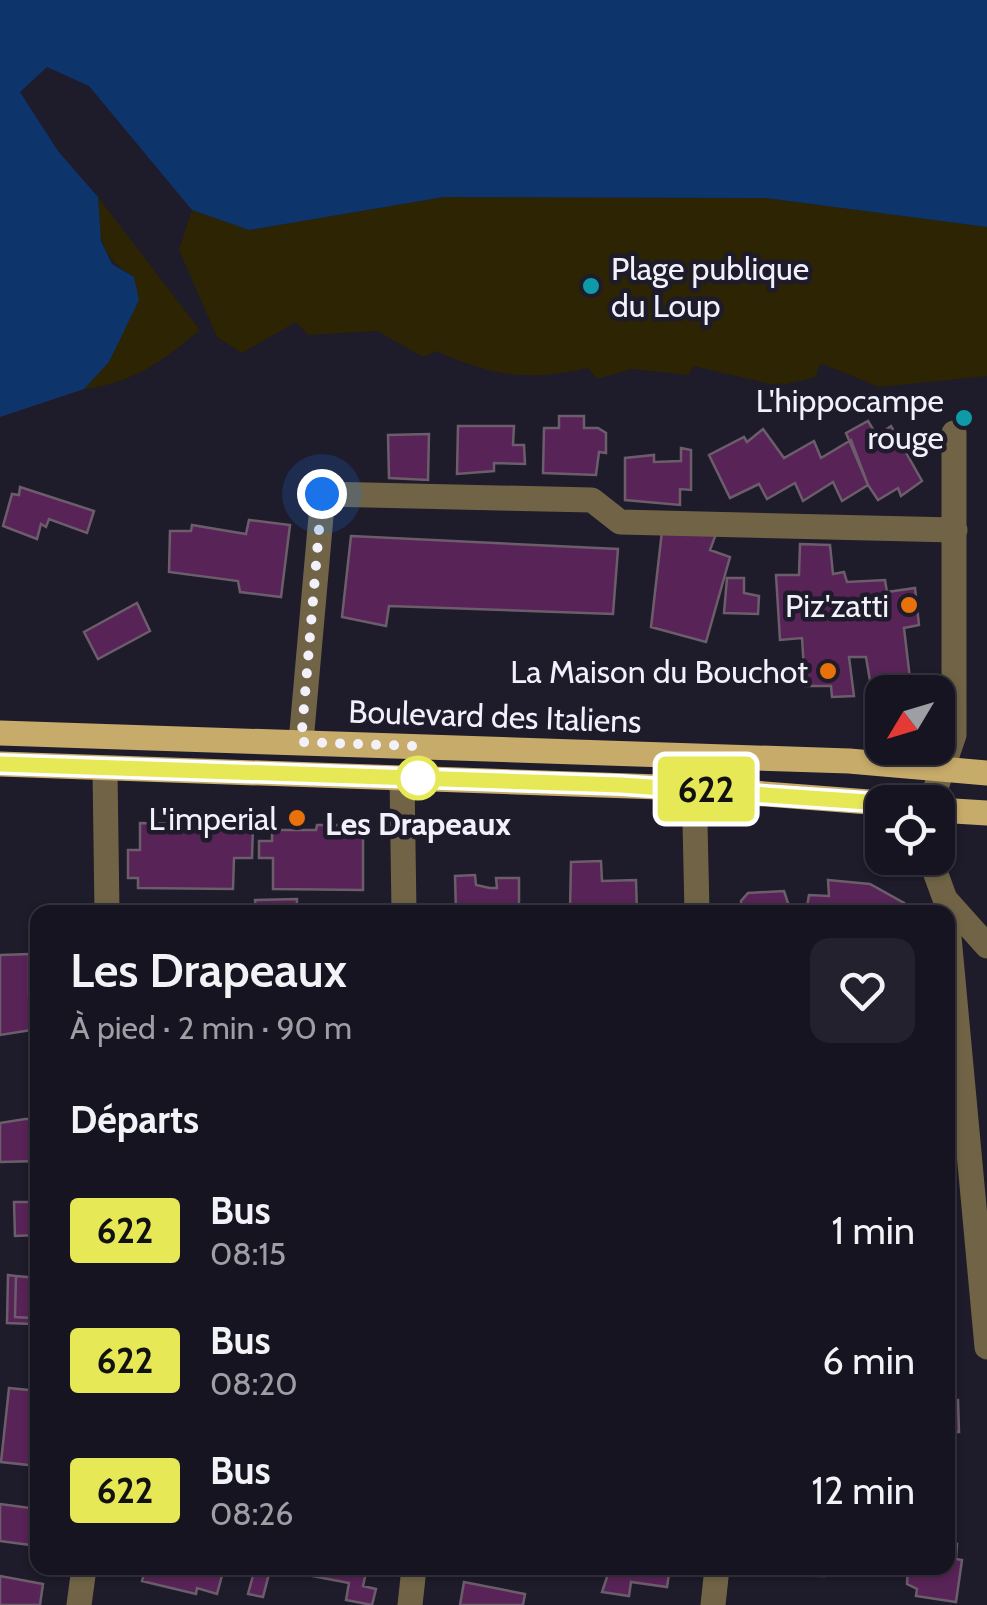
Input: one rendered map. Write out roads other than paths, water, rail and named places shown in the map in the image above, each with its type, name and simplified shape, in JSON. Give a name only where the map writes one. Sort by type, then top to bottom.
[{"type":"main road","name":"Boulevard des Italiens","points":[[0,733],[943,768],[987,773]]},
{"type":"main road","name":"Boulevard des Italiens","points":[[0,764],[105,771],[688,788],[865,802]]},
{"type":"main road","points":[[955,811],[987,814]]},
{"type":"street","points":[[937,785],[954,735],[956,696],[954,432]]},
{"type":"street","points":[[301,742],[322,494],[592,500],[620,522],[955,530]]},
{"type":"street","points":[[105,771],[107,905]]},
{"type":"street","points":[[402,778],[404,905]]},
{"type":"street","points":[[688,788],[695,823],[697,905]]},
{"type":"street","points":[[936,875],[946,905]]},
{"type":"street","points":[[955,915],[987,946]]},
{"type":"street","points":[[955,1002],[987,1347]]},
{"type":"street","points":[[79,1605],[83,1575]]},
{"type":"street","points":[[410,1605],[413,1575]]},
{"type":"street","points":[[713,1605],[716,1575]]},
{"type":"water","points":[[0,0],[987,0],[987,227],[766,198],[444,197],[249,230],[192,210],[89,86],[47,67],[20,92],[58,151],[98,197],[101,241],[112,264],[134,277],[139,300],[109,362],[84,389],[0,417]]},
{"type":"place","name":"Plage publique du Loup","points":[[591,286]]},
{"type":"place","name":"L'hippocampe rouge","points":[[964,418]]},
{"type":"place","name":"Piz'zatti","points":[[909,605]]},
{"type":"place","name":"La Maison du Bouchot","points":[[828,671]]},
{"type":"place","name":"Les Drapeaux","points":[[418,778]]},
{"type":"place","name":"L'imperial","points":[[297,818]]}]
